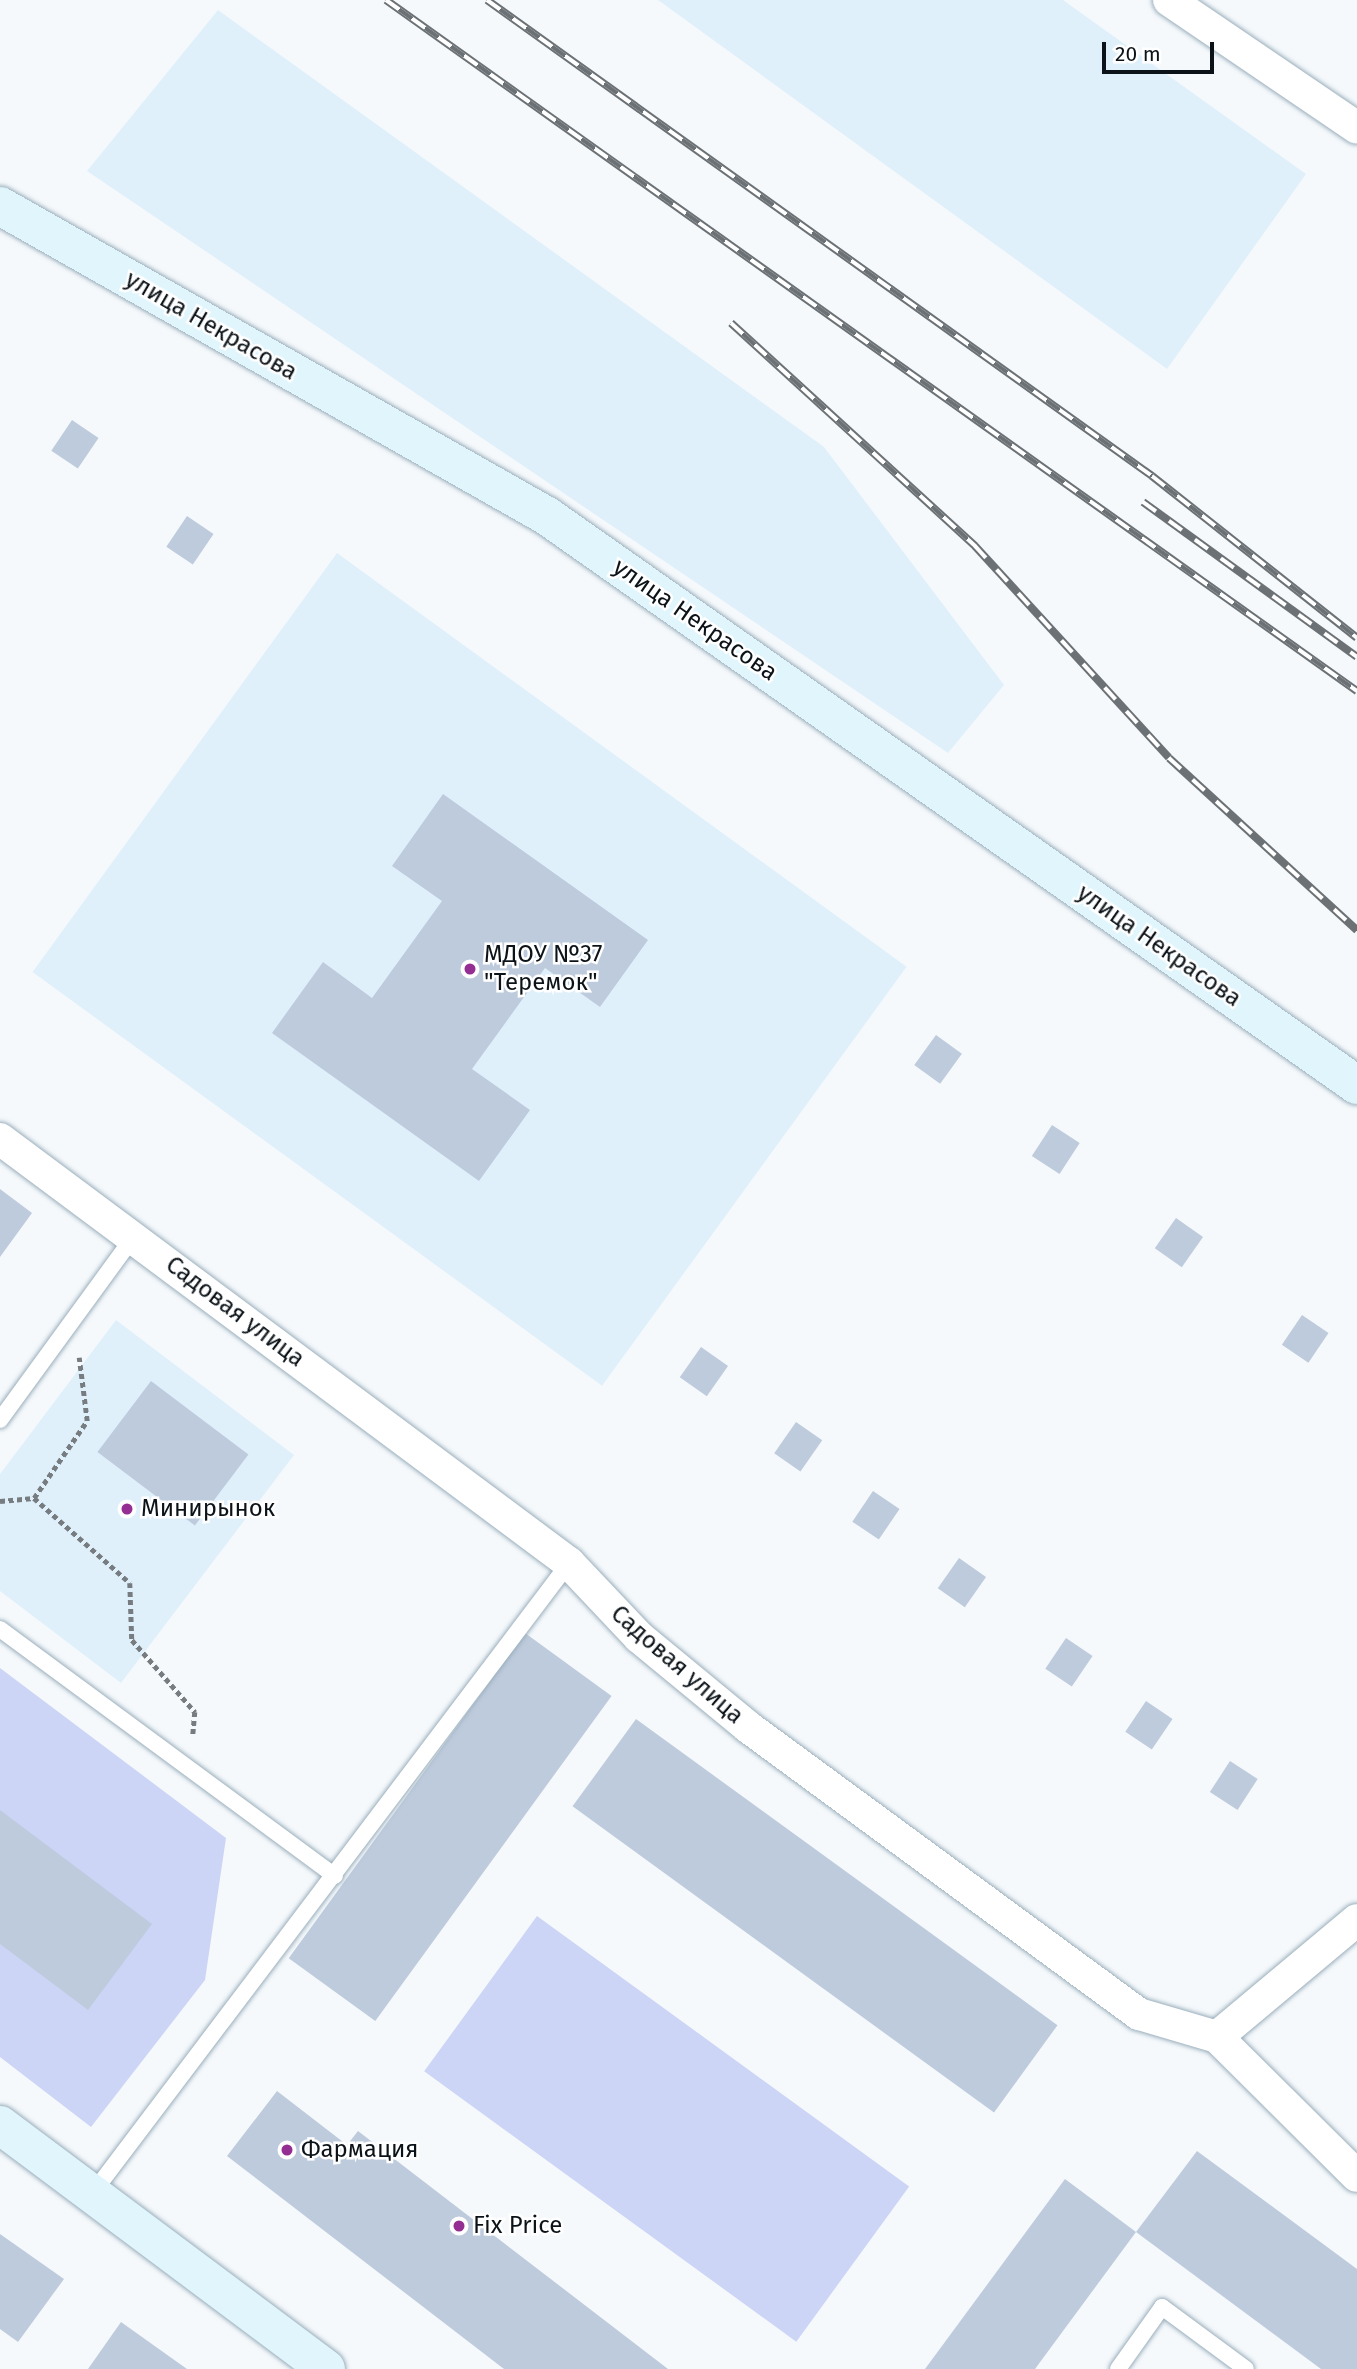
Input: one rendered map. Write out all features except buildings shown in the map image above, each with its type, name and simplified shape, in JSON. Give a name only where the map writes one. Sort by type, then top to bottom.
[{"type":"street","points":[[1169,0],[1357,128]]},
{"type":"street","name":"улица Некрасова","points":[[0,206],[547,516],[1357,1085]]},
{"type":"street","name":"Садовая улица","points":[[0,1139],[134,1236],[569,1563],[639,1637],[748,1727],[1139,2014],[1217,2038],[1357,2176]]},
{"type":"street","points":[[1217,2038],[1357,1920]]},
{"type":"street","points":[[0,2124],[326,2369]]},
{"type":"lane","points":[[0,1420],[134,1236]]},
{"type":"lane","points":[[92,2194],[569,1563]]},
{"type":"lane","points":[[0,1629],[335,1876]]},
{"type":"lane","points":[[1118,2369],[1162,2307],[1246,2369]]},
{"type":"path","points":[[34,1498],[87,1422],[75,1318]]},
{"type":"path","points":[[0,1501],[34,1498],[130,1583],[132,1640],[195,1712],[190,1769]]},
{"type":"shaded area","points":[[658,0],[1063,0],[1306,174],[1167,369]]},
{"type":"shaded area","points":[[218,10],[824,447],[1004,685],[948,753],[87,171]]},
{"type":"shaded area","name":"МДОУ №37 \"Теремок\"","points":[[337,553],[907,967],[602,1386],[33,972]]},
{"type":"shaded area","name":"Минирынок","points":[[116,1320],[294,1455],[121,1683],[0,1591],[0,1474]]},
{"type":"shaded area","points":[[0,1668],[226,1838],[205,1980],[91,2127],[0,2057]]},
{"type":"shaded area","points":[[537,1916],[909,2186],[796,2342],[424,2071]]},
{"type":"railway","points":[[386,0],[1357,691]]},
{"type":"railway","points":[[487,0],[1152,476],[1357,638]]},
{"type":"railway","points":[[731,323],[975,546],[1169,758],[1357,930]]},
{"type":"railway","points":[[1143,502],[1357,657]]},
{"type":"place","name":"МДОУ №37 \"Теремок\"","points":[[470,969]]},
{"type":"place","name":"Минирынок","points":[[127,1509]]},
{"type":"place","name":"Фармация","points":[[287,2150]]},
{"type":"place","name":"Fix Price","points":[[459,2226]]}]
